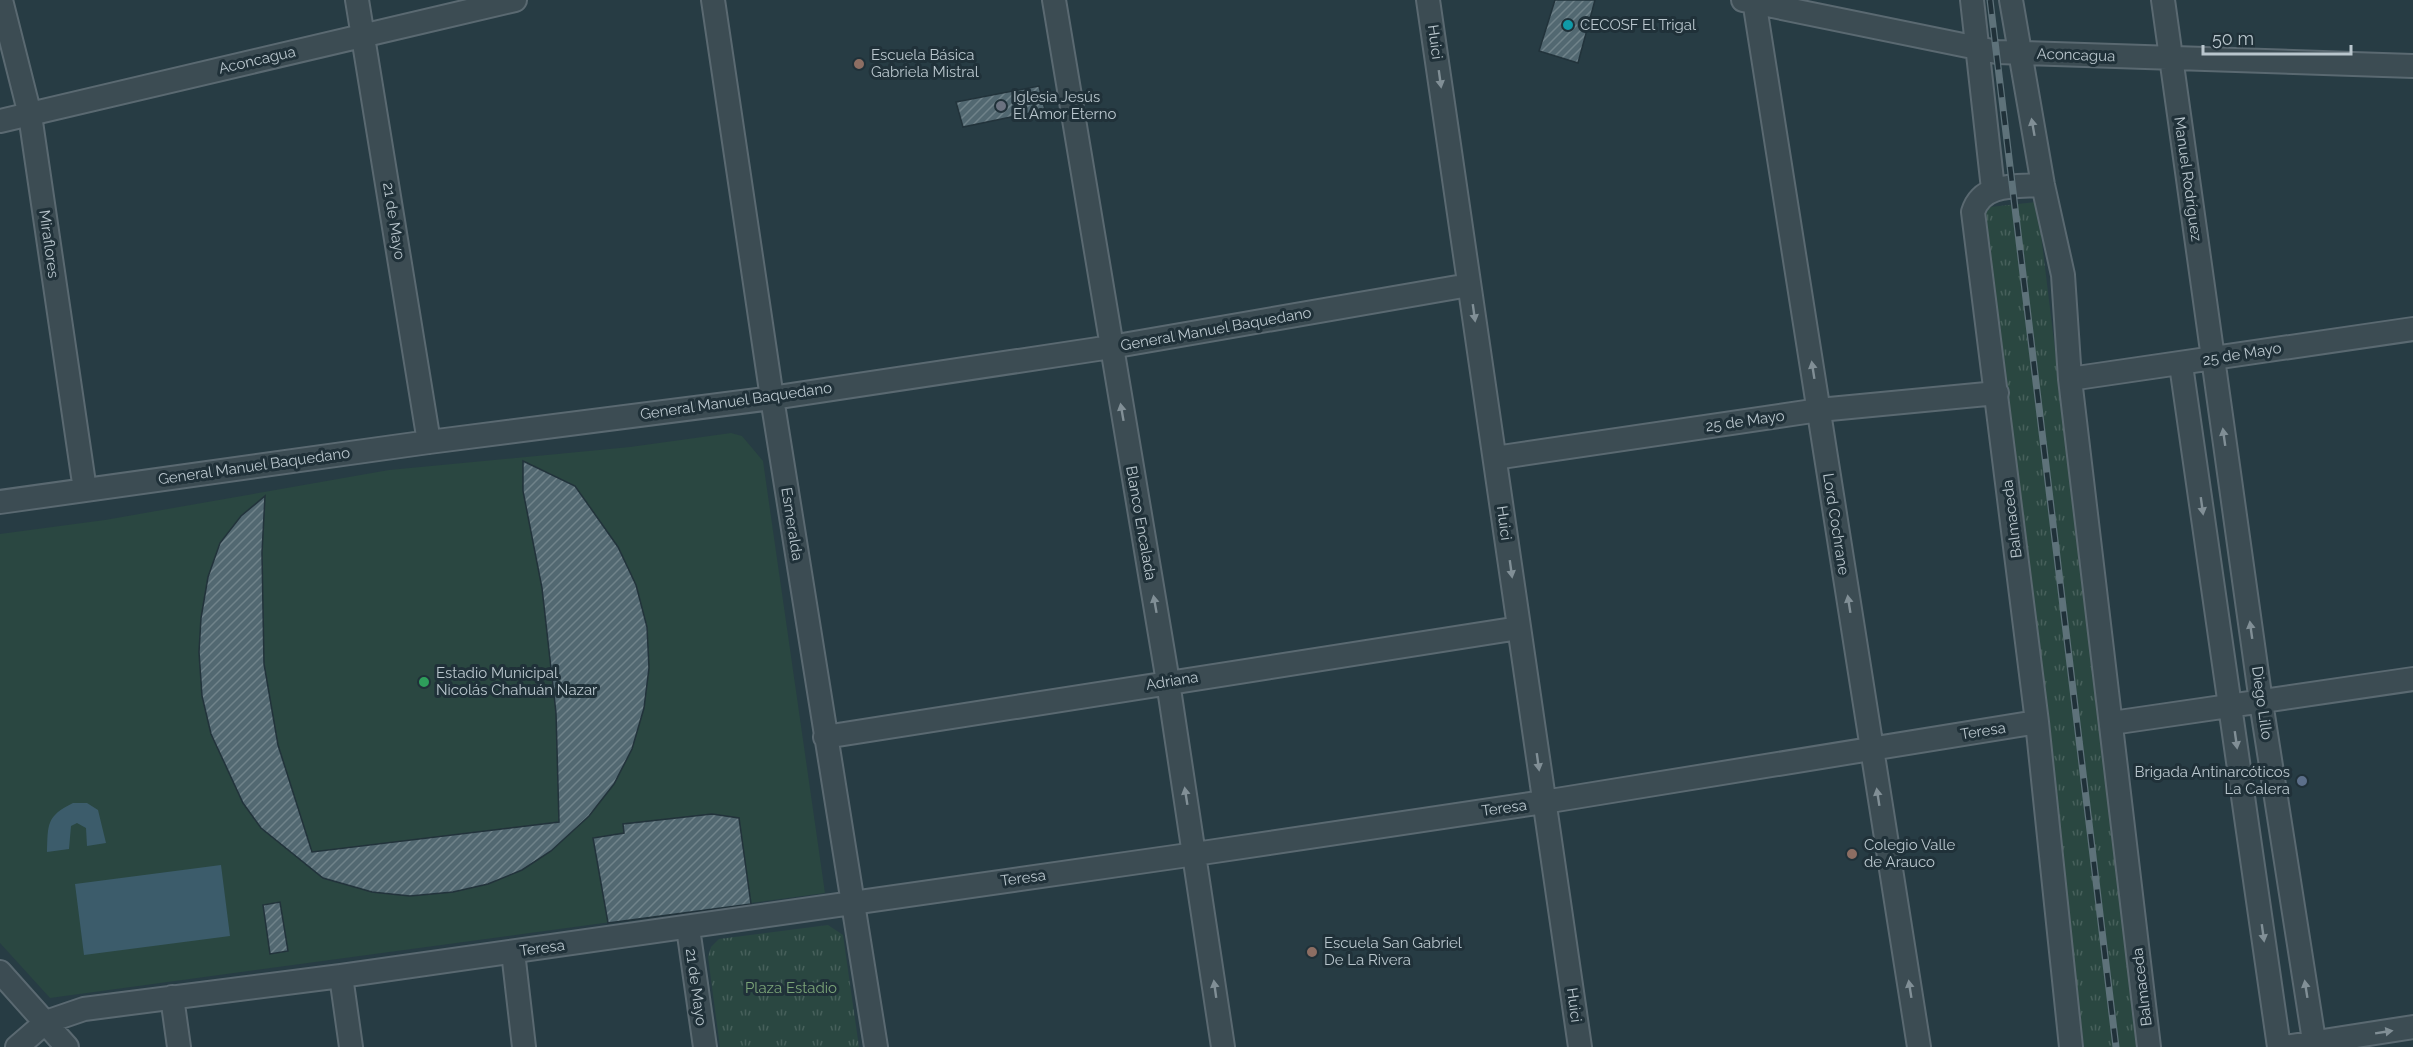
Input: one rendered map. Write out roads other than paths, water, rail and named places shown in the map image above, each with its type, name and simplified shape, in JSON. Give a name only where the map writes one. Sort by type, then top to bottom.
[{"type":"street","name":"Miraflores","points":[[1,0],[30,115],[85,490]]},
{"type":"street","name":"21 de Mayo","points":[[357,0],[365,34],[429,442]]},
{"type":"street","name":"Aconcagua","points":[[0,121],[515,0]]},
{"type":"street","name":"Esmeralda","points":[[713,0],[772,398],[876,1047]]},
{"type":"street","name":"Blanco Encalada","points":[[1054,0],[1168,682],[1223,1047]]},
{"type":"street","name":"Huici","points":[[1428,0],[1580,1047]]},
{"type":"street","points":[[1972,0],[1993,189],[2043,185]]},
{"type":"street","name":"Balmaceda","points":[[2011,0],[2043,185],[2063,275],[2070,379],[2112,723],[2148,1047]]},
{"type":"street","name":"Manuel Rodríguez","points":[[2163,0],[2213,358]]},
{"type":"street","name":"Aconcagua","points":[[1751,1],[1978,49],[2020,53],[2170,59],[2413,66]]},
{"type":"street","name":"Lord Cochrane","points":[[1751,1],[1819,410],[1870,748],[1919,1047]]},
{"type":"street","name":"Balmaceda","points":[[1993,189],[1976,201],[1973,212],[2037,722],[2071,1047]]},
{"type":"street","name":"General Manuel Baquedano","points":[[0,502],[429,442],[772,398],[1111,347],[1469,285]]},
{"type":"street","name":"25 de Mayo","points":[[2070,379],[2181,365],[2213,358],[2413,329]]},
{"type":"street","name":"Diego Lillo","points":[[2213,358],[2261,702],[2315,1045]]},
{"type":"street","name":"Diego Lillo","points":[[2181,365],[2279,1047]]},
{"type":"street","name":"25 de Mayo","points":[[1495,458],[1819,410],[1997,393]]},
{"type":"street","name":"Adriana","points":[[825,737],[1519,628]]},
{"type":"street","points":[[2112,723],[2413,679]]},
{"type":"street","name":"Teresa","points":[[16,1047],[46,1022],[84,1009],[341,976],[1195,854],[1544,802],[2037,722]]},
{"type":"street","name":"21 de Mayo","points":[[688,927],[705,1047]]},
{"type":"street","points":[[513,952],[524,1047]]},
{"type":"street","points":[[0,972],[67,1047]]},
{"type":"street","points":[[341,976],[351,1047]]},
{"type":"street","points":[[172,997],[179,1047]]},
{"type":"street","points":[[2286,1047],[2315,1045],[2413,1028]]},
{"type":"water","points":[[73,803],[87,803],[98,810],[106,843],[87,846],[86,828],[77,823],[71,826],[69,849],[47,852],[50,822],[58,812]]},
{"type":"water","points":[[221,865],[230,936],[84,955],[75,884]]},
{"type":"railway","points":[[1990,0],[2116,1047]]},
{"type":"place","name":"CECOSF El Trigal","points":[[1568,25]]},
{"type":"place","name":"Escuela Básica Gabriela Mistral","points":[[859,64]]},
{"type":"place","name":"Iglesia Jesús El Amor Eterno","points":[[1001,106]]},
{"type":"place","name":"Estadio Municipal Nicolás Chahuán Nazar","points":[[424,682]]},
{"type":"place","name":"Brigada Antinarcóticos La Calera","points":[[2302,781]]},
{"type":"place","name":"Colegio Valle de Arauco","points":[[1852,854]]},
{"type":"place","name":"Escuela San Gabriel De La Rivera","points":[[1312,952]]},
{"type":"park label","name":"Plaza Estadio","points":[[791,988]]}]
